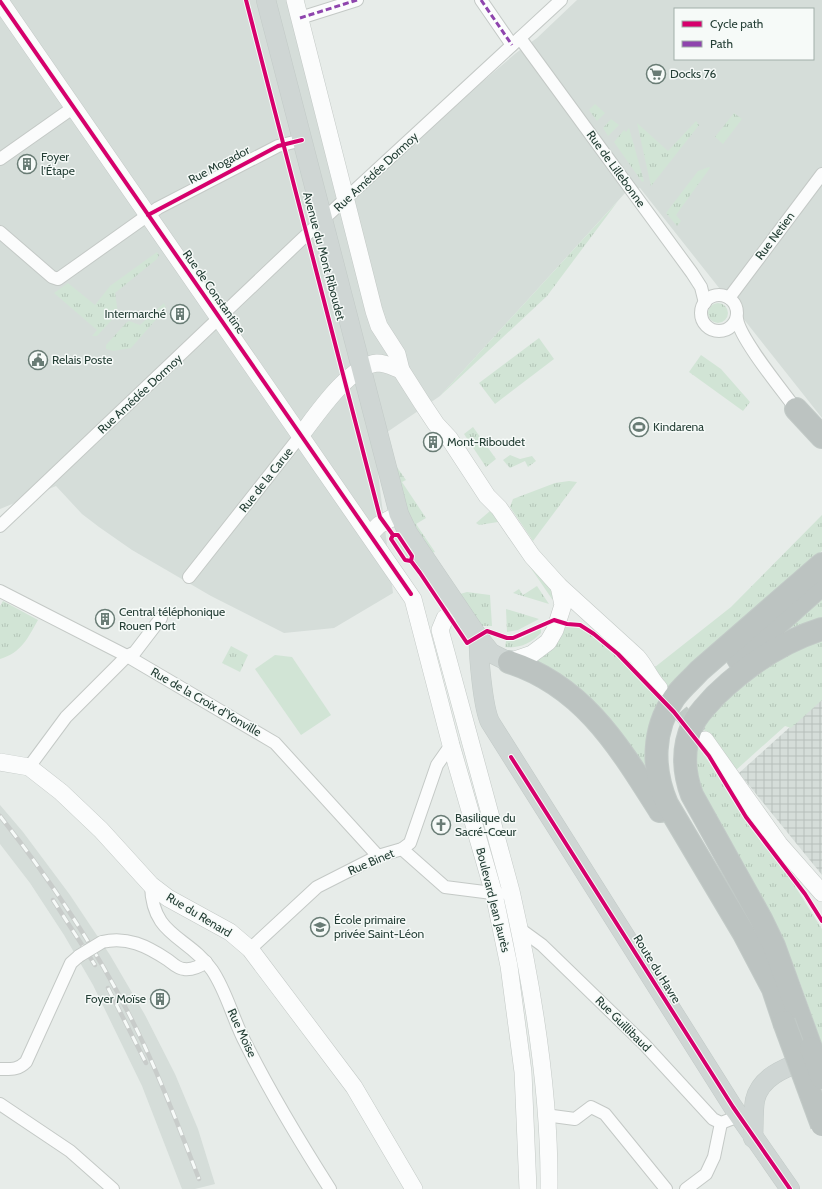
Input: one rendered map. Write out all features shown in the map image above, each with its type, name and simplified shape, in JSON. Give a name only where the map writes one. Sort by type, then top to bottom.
[{"type":"highway","points":[[796,409],[822,437]]},
{"type":"highway","points":[[787,1014],[743,932],[667,804],[659,786],[656,749],[666,712],[675,697],[699,671],[822,564]]},
{"type":"highway","points":[[822,584],[726,669],[699,696],[685,713],[675,731],[672,750],[673,772],[678,791],[692,819],[771,958],[822,1125]]},
{"type":"highway","points":[[787,1014],[774,946],[762,919],[692,795],[687,780],[684,759],[687,742],[693,723],[706,705],[725,687],[773,650],[822,629]]},
{"type":"highway","points":[[509,662],[538,673],[563,688],[608,734],[629,762],[735,929],[767,992],[787,1014],[817,1055],[822,1078]]},
{"type":"main road","name":"Avenue du Mont Riboudet","points":[[266,0],[399,514],[408,533],[479,638],[492,653],[509,662]]},
{"type":"main road","points":[[295,0],[374,311],[379,326],[397,354],[401,370],[436,424],[449,438],[487,496],[499,508],[546,572],[559,586],[632,652],[644,665],[651,680],[659,688]]},
{"type":"main road","name":"Rue de Constantine","points":[[0,1],[411,594]]},
{"type":"main road","points":[[361,369],[375,364],[385,364],[401,370]]},
{"type":"main road","name":"Rue de la Carue","points":[[301,436],[341,386],[361,369]]},
{"type":"main road","points":[[370,534],[379,526],[399,514]]},
{"type":"main road","points":[[509,662],[532,654],[548,642],[555,630],[563,605],[559,586]]},
{"type":"main road","name":"Boulevard Jean Jaurès","points":[[411,594],[494,894],[509,966],[523,1072],[528,1189]]},
{"type":"main road","name":"Boulevard Jean Jaurès","points":[[460,608],[445,618],[440,630],[520,929],[542,1063],[549,1189]]},
{"type":"main road","name":"Route du Havre","points":[[479,638],[478,653],[486,712],[490,722],[783,1187]]},
{"type":"main road","points":[[705,740],[779,844],[820,888]]},
{"type":"main road","name":"Rue du Renard","points":[[0,762],[29,768],[61,792],[101,830],[151,885],[168,898],[230,932],[250,949],[354,1087],[414,1189]]},
{"type":"main road","points":[[753,1138],[755,1100],[769,1077],[780,1070],[817,1055]]},
{"type":"street","points":[[300,18],[357,0]]},
{"type":"street","name":"Rue de Lillebonne","points":[[481,0],[516,42],[682,259],[701,287],[704,303]]},
{"type":"street","name":"Rue Amédée Dormoy","points":[[0,526],[346,199],[561,0]]},
{"type":"street","points":[[0,159],[74,108]]},
{"type":"street","name":"Rue Mogador","points":[[0,232],[52,277],[58,279],[148,215],[278,146],[302,140]]},
{"type":"street","name":"Rue Netien","points":[[729,298],[822,174]]},
{"type":"street","points":[[737,319],[729,329],[723,331],[711,330],[706,326],[701,315],[704,303],[716,296],[729,298],[736,307],[738,326],[746,340],[796,409]]},
{"type":"street","name":"Rue de la Carue","points":[[189,578],[301,436]]},
{"type":"street","name":"Rue de la Croix d'Yonville","points":[[0,591],[127,656],[275,743],[378,856]]},
{"type":"street","points":[[29,768],[66,717],[127,656],[135,652],[161,618]]},
{"type":"street","name":"Rue Binet","points":[[250,949],[317,887],[378,856],[402,849],[410,843],[437,765],[452,745]]},
{"type":"street","points":[[402,849],[445,887],[494,894],[511,891]]},
{"type":"street","name":"Rue Moïse","points":[[151,885],[151,901],[167,931],[197,952],[217,977],[245,1043],[284,1117],[330,1189]]},
{"type":"street","name":"Rue Guillibaud","points":[[520,929],[542,945],[644,1044],[713,1119],[721,1123]]},
{"type":"street","points":[[0,1069],[14,1070],[20,1068],[26,1062],[71,963],[79,956],[102,942],[111,940],[133,941],[149,948],[182,969],[196,969],[206,962]]},
{"type":"street","points":[[0,1104],[70,1152],[113,1189]]},
{"type":"street","points":[[546,1116],[575,1119],[590,1107],[605,1114],[666,1189]]},
{"type":"street","points":[[686,1189],[706,1174],[714,1157],[721,1123],[739,1116]]},
{"type":"shaded area","points":[[0,0],[295,0],[341,183],[358,188],[516,53],[537,38],[577,0],[822,0],[822,418],[640,188],[626,192],[440,396],[374,441],[393,593],[334,628],[284,633],[211,596],[132,550],[99,527],[82,514],[56,486],[0,509]]},
{"type":"shaded area","points":[[822,698],[822,875],[739,773]]},
{"type":"shaded area","points":[[0,805],[23,832],[70,895],[110,955],[145,1015],[175,1074],[198,1129],[215,1184],[195,1189],[182,1189],[142,1086],[93,985],[64,935],[30,883],[0,844]]},
{"type":"green space","points":[[595,104],[605,113],[597,121],[589,110]]},
{"type":"green space","points":[[734,113],[742,119],[723,144],[715,137]]},
{"type":"green space","points":[[611,119],[619,125],[608,136],[603,128]]},
{"type":"green space","points":[[696,121],[699,125],[651,186],[637,123],[668,151]]},
{"type":"green space","points":[[629,128],[644,181],[642,182],[614,142],[624,130],[626,132]]},
{"type":"green space","points":[[709,167],[710,168],[676,215],[681,221],[677,226],[666,213],[698,171]]},
{"type":"green space","points":[[618,201],[547,296],[440,396]]},
{"type":"green space","points":[[157,252],[159,255],[157,259],[115,293],[118,313],[97,336],[92,336],[97,330],[54,293],[68,283],[95,305],[110,286]]},
{"type":"green space","points":[[164,303],[166,308],[131,348],[113,351],[106,349],[106,345],[126,323],[129,321],[140,325]]},
{"type":"green space","points":[[718,303],[725,306],[728,313],[725,320],[718,323],[711,320],[708,313],[711,306]]},
{"type":"green space","points":[[539,338],[554,359],[495,404],[479,383]]},
{"type":"green space","points":[[701,355],[721,369],[750,402],[743,411],[689,372]]},
{"type":"green space","points":[[473,427],[496,459],[486,467],[464,434]]},
{"type":"green space","points":[[510,455],[520,459],[532,456],[536,461],[528,467],[525,461],[510,468],[503,460]]},
{"type":"green space","points":[[392,460],[406,480],[402,482],[426,518],[416,524],[435,552],[432,553],[407,511]]},
{"type":"green space","points":[[569,481],[577,482],[533,541],[510,507],[513,499],[555,483]]},
{"type":"green space","points":[[490,511],[502,519],[498,522],[479,525],[476,523]]},
{"type":"green space","points":[[822,515],[822,551],[674,681],[651,782],[531,660],[561,625],[576,626],[584,629],[605,645],[654,694],[664,686],[655,667],[731,607]]},
{"type":"green space","points":[[504,529],[529,556],[559,601],[552,599]]},
{"type":"green space","points":[[394,537],[397,538],[410,556],[409,559],[405,559],[393,541]]},
{"type":"green space","points":[[537,586],[549,604],[513,593],[519,589],[523,595]]},
{"type":"green space","points":[[467,592],[490,595],[492,626],[482,626],[460,594]]},
{"type":"green space","points":[[822,598],[822,619],[787,629]]},
{"type":"green space","points":[[3,601],[38,620],[27,639],[19,649],[0,659],[0,606]]},
{"type":"green space","points":[[506,609],[539,619],[518,630],[507,632]]},
{"type":"green space","points":[[541,628],[541,633],[533,640],[520,646],[505,647],[506,641],[520,639]]},
{"type":"green space","points":[[822,638],[822,700],[791,728],[785,726],[736,770],[700,725],[768,661]]},
{"type":"green space","points":[[231,646],[248,655],[240,672],[222,663]]},
{"type":"green space","points":[[275,655],[292,657],[331,715],[301,735],[255,669]]},
{"type":"green space","points":[[694,741],[732,795],[761,842],[786,872],[822,929],[822,1045],[799,980],[769,918],[697,790]]},
{"type":"tunnel","points":[[664,693],[699,734]]},
{"type":"railway","points":[[0,816],[41,871],[79,927],[114,986],[145,1047],[199,1179]]},
{"type":"railway","points":[[53,900],[95,965]]},
{"type":"railway","points":[[108,988],[146,1063]]},
{"type":"marked path","points":[[300,18],[357,0]]},
{"type":"marked path","points":[[481,0],[512,45]]},
{"type":"cycle path","points":[[246,0],[380,517],[393,535],[391,539],[405,560],[411,561]]},
{"type":"cycle path","points":[[0,1],[411,594]]},
{"type":"cycle path","points":[[148,215],[278,146],[302,140]]},
{"type":"cycle path","points":[[393,535],[398,535],[412,556],[411,561],[467,643],[487,631],[507,638],[513,638],[554,620],[567,624],[580,625],[594,634],[618,654],[674,712],[709,756],[746,817],[805,894],[822,921]]},
{"type":"cycle path","points":[[511,757],[733,1107],[790,1189]]},
{"type":"place","name":"Docks 76","points":[[656,74]]},
{"type":"place","name":"Foyer l'Étape","points":[[27,164]]},
{"type":"place","name":"Intermarché","points":[[180,314]]},
{"type":"place","name":"Relais Poste","points":[[38,360]]},
{"type":"place","name":"Kindarena","points":[[639,427]]},
{"type":"place","name":"Mont-Riboudet","points":[[433,442]]},
{"type":"place","name":"Central téléphonique Rouen Port","points":[[105,619]]},
{"type":"place","name":"Basilique du Sacré-Cœur","points":[[441,825]]},
{"type":"place","name":"École primaire privée Saint-Léon","points":[[320,927]]},
{"type":"place","name":"Foyer Moïse","points":[[160,999]]}]
